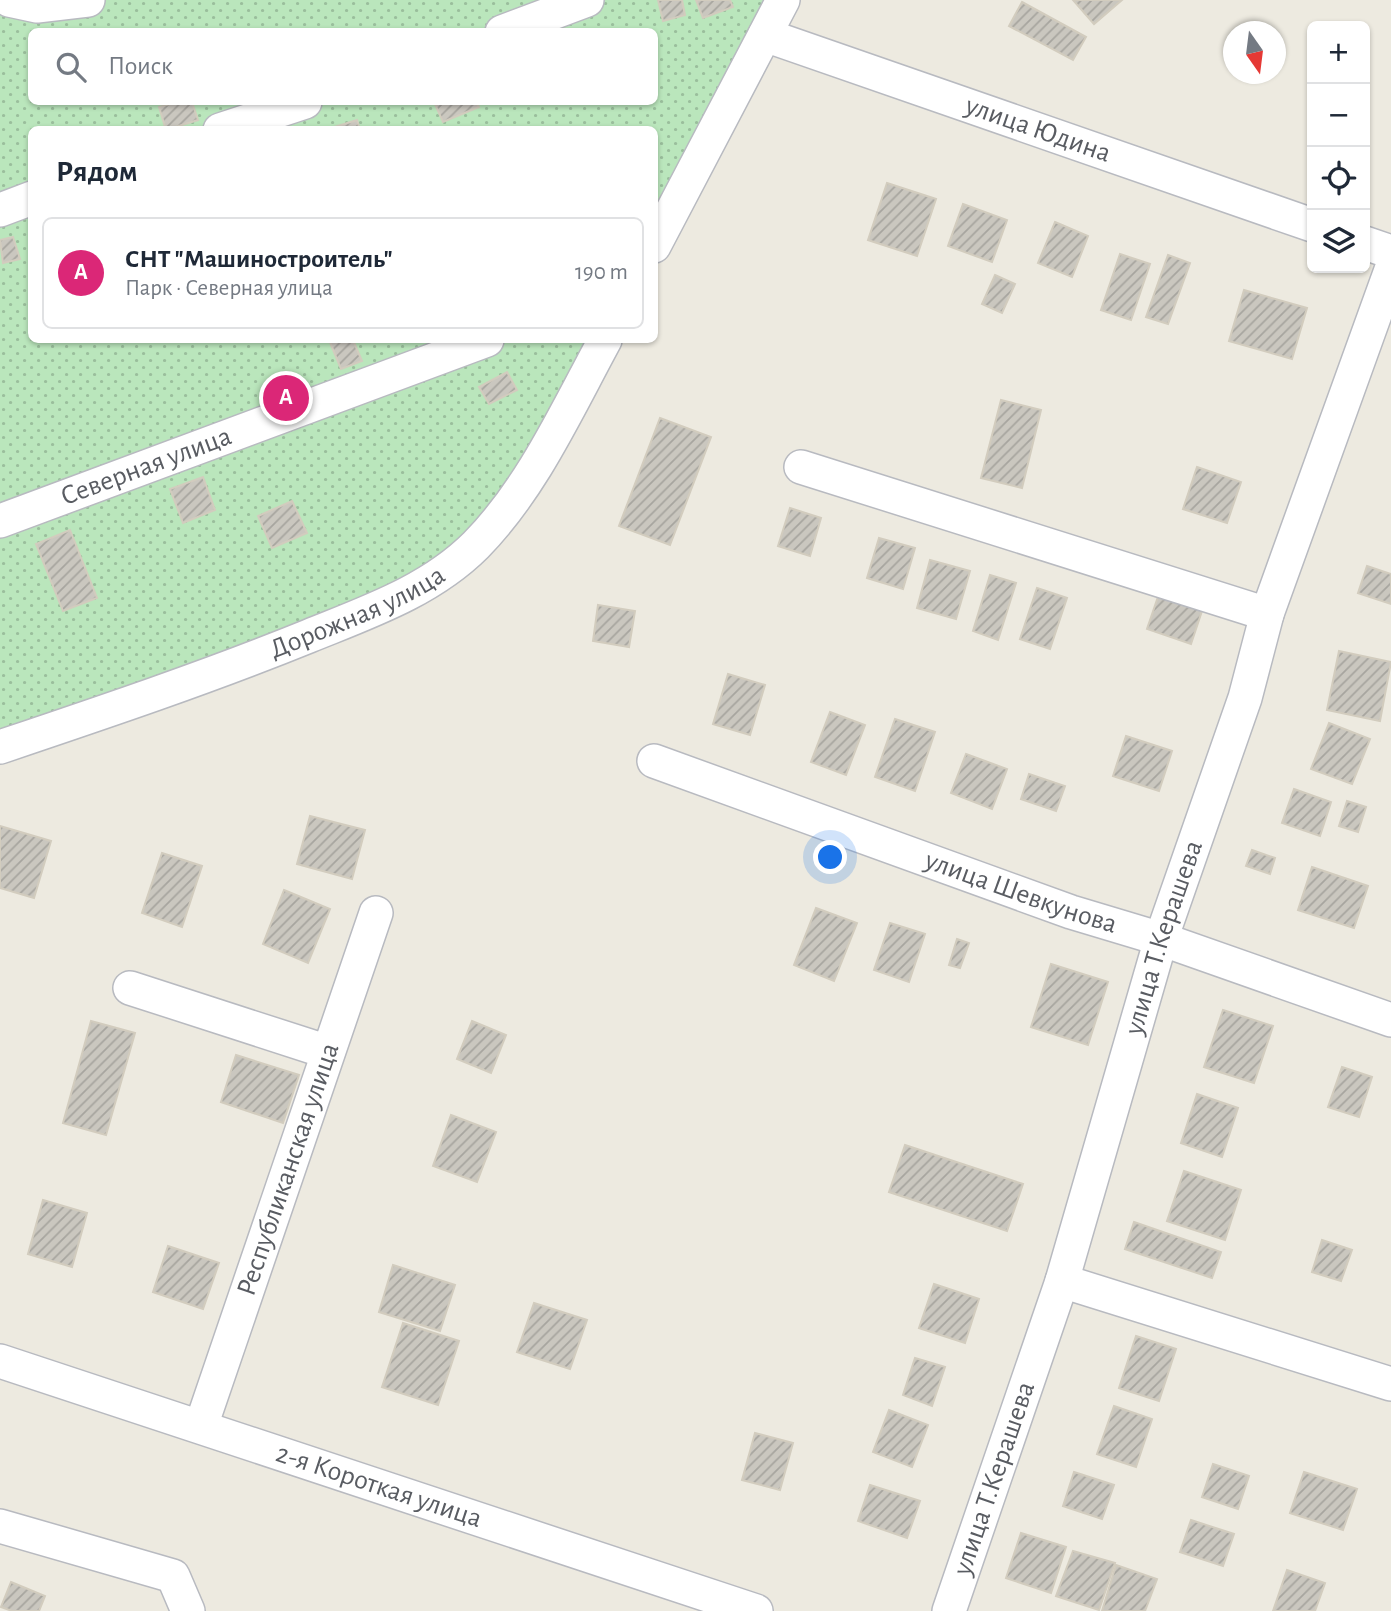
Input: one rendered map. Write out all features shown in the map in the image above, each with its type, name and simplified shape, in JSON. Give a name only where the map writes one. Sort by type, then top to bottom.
[{"type":"street","points":[[9,0],[37,6],[88,0]]},
{"type":"street","points":[[513,28],[587,0]]},
{"type":"street","points":[[658,238],[783,0]]},
{"type":"street","name":"улица Юдина","points":[[765,35],[1307,223]]},
{"type":"street","points":[[232,126],[296,105]]},
{"type":"street","points":[[0,210],[28,200]]},
{"type":"street","points":[[1370,245],[1391,252]]},
{"type":"street","name":"улица Т.Керашева","points":[[950,1611],[1062,1281],[1161,939],[1245,698],[1267,614],[1391,270]]},
{"type":"street","name":"Северная улица","points":[[0,522],[480,343]]},
{"type":"street","name":"Дорожная улица","points":[[0,747],[267,653],[373,611],[429,583],[477,544],[508,507],[541,457],[603,343]]},
{"type":"street","points":[[801,467],[1267,614]]},
{"type":"street","name":"улица Шевкунова","points":[[654,761],[1070,912],[1161,939],[1391,1020]]},
{"type":"street","name":"Республиканская улица","points":[[201,1426],[376,913]]},
{"type":"street","points":[[130,988],[328,1052]]},
{"type":"street","points":[[1062,1281],[1391,1384]]},
{"type":"street","name":"2-я Короткая улица","points":[[0,1361],[756,1611]]},
{"type":"street","points":[[0,1526],[173,1576],[188,1611]]},
{"type":"green space","points":[[0,0],[783,0],[658,240],[658,126],[28,126],[28,343],[603,343],[452,567],[0,747]]},
{"type":"building","points":[[658,0],[682,0],[685,15],[663,21]]},
{"type":"building","points":[[696,0],[730,0],[733,7],[703,18]]},
{"type":"building","points":[[1073,0],[1122,0],[1094,24]]},
{"type":"building","points":[[1022,2],[1086,37],[1073,60],[1009,26]]},
{"type":"building","points":[[193,105],[198,120],[179,126],[165,126],[159,107]]},
{"type":"building","points":[[435,105],[479,107],[443,122]]},
{"type":"building","points":[[357,120],[359,126],[338,126]]},
{"type":"building","points":[[887,183],[936,199],[917,256],[868,240]]},
{"type":"building","points":[[963,204],[1007,220],[992,262],[948,246]]},
{"type":"building","points":[[1055,222],[1088,236],[1072,277],[1038,263]]},
{"type":"building","points":[[13,237],[20,259],[3,263],[0,240]]},
{"type":"building","points":[[1120,254],[1150,264],[1131,320],[1101,310]]},
{"type":"building","points":[[1168,255],[1190,263],[1168,324],[1146,317]]},
{"type":"building","points":[[995,275],[1015,284],[1002,313],[982,304]]},
{"type":"building","points":[[1244,290],[1307,308],[1292,359],[1229,341]]},
{"type":"building","points":[[330,343],[354,343],[362,361],[341,369]]},
{"type":"building","points":[[507,372],[517,390],[489,404],[479,387]]},
{"type":"building","points":[[1001,400],[1041,410],[1022,488],[981,478]]},
{"type":"building","points":[[660,418],[711,437],[670,545],[619,526]]},
{"type":"building","points":[[1197,467],[1241,482],[1227,523],[1183,509]]},
{"type":"building","points":[[203,477],[215,510],[183,523],[170,489]]},
{"type":"building","points":[[292,501],[307,533],[272,548],[258,516]]},
{"type":"building","points":[[790,508],[821,518],[810,556],[778,546]]},
{"type":"building","points":[[70,530],[97,598],[63,611],[36,544]]},
{"type":"building","points":[[879,538],[915,548],[903,589],[867,578]]},
{"type":"building","points":[[930,560],[970,571],[956,619],[917,608]]},
{"type":"building","points":[[1367,566],[1391,574],[1391,604],[1358,593]]},
{"type":"building","points":[[990,575],[1016,583],[998,640],[973,631]]},
{"type":"building","points":[[1037,588],[1067,598],[1050,649],[1020,639]]},
{"type":"building","points":[[1161,588],[1205,602],[1191,644],[1147,629]]},
{"type":"building","points":[[598,605],[635,611],[629,647],[593,641]]},
{"type":"building","points":[[1339,651],[1391,662],[1380,721],[1327,710]]},
{"type":"building","points":[[728,674],[765,685],[750,735],[713,724]]},
{"type":"building","points":[[830,712],[865,725],[846,775],[811,762]]},
{"type":"building","points":[[895,719],[935,732],[915,791],[875,777]]},
{"type":"building","points":[[1329,723],[1370,739],[1352,784],[1311,769]]},
{"type":"building","points":[[1126,736],[1172,751],[1159,791],[1113,776]]},
{"type":"building","points":[[966,754],[1007,769],[992,809],[951,793]]},
{"type":"building","points":[[1029,774],[1065,786],[1056,811],[1021,799]]},
{"type":"building","points":[[1294,789],[1331,802],[1320,836],[1282,823]]},
{"type":"building","points":[[1347,801],[1366,807],[1358,832],[1339,826]]},
{"type":"building","points":[[310,816],[365,830],[352,879],[297,864]]},
{"type":"building","points":[[0,826],[51,841],[34,898],[0,888]]},
{"type":"building","points":[[1252,850],[1275,858],[1270,874],[1246,866]]},
{"type":"building","points":[[162,853],[202,866],[182,927],[142,913]]},
{"type":"building","points":[[1312,867],[1368,886],[1354,928],[1298,910]]},
{"type":"building","points":[[284,890],[330,909],[308,963],[263,944]]},
{"type":"building","points":[[816,908],[857,923],[834,981],[794,965]]},
{"type":"building","points":[[890,923],[925,934],[909,982],[874,970]]},
{"type":"building","points":[[957,939],[969,943],[960,968],[949,965]]},
{"type":"building","points":[[1051,964],[1108,982],[1088,1045],[1031,1027]]},
{"type":"building","points":[[1223,1010],[1273,1026],[1254,1083],[1204,1067]]},
{"type":"building","points":[[91,1021],[135,1033],[106,1135],[63,1123]]},
{"type":"building","points":[[472,1021],[506,1035],[491,1073],[457,1059]]},
{"type":"building","points":[[236,1055],[299,1075],[283,1123],[221,1102]]},
{"type":"building","points":[[1342,1067],[1372,1077],[1359,1117],[1328,1107]]},
{"type":"building","points":[[1197,1094],[1238,1108],[1222,1157],[1181,1143]]},
{"type":"building","points":[[451,1115],[496,1132],[477,1182],[433,1166]]},
{"type":"building","points":[[905,1145],[1023,1184],[1007,1231],[889,1192]]},
{"type":"building","points":[[1184,1171],[1241,1190],[1225,1240],[1167,1221]]},
{"type":"building","points":[[43,1200],[87,1213],[72,1267],[28,1254]]},
{"type":"building","points":[[1134,1222],[1221,1252],[1212,1278],[1125,1249]]},
{"type":"building","points":[[1322,1240],[1352,1250],[1341,1281],[1312,1272]]},
{"type":"building","points":[[168,1246],[219,1263],[203,1309],[153,1292]]},
{"type":"building","points":[[393,1265],[455,1285],[440,1331],[379,1312]]},
{"type":"building","points":[[934,1284],[979,1299],[965,1343],[919,1328]]},
{"type":"building","points":[[534,1303],[587,1320],[570,1369],[517,1352]]},
{"type":"building","points":[[403,1323],[459,1341],[438,1405],[382,1387]]},
{"type":"building","points":[[1136,1336],[1176,1349],[1159,1401],[1119,1388]]},
{"type":"building","points":[[915,1358],[945,1367],[932,1406],[903,1395]]},
{"type":"building","points":[[1114,1406],[1152,1419],[1136,1467],[1097,1454]]},
{"type":"building","points":[[889,1410],[928,1425],[912,1467],[873,1452]]},
{"type":"building","points":[[755,1433],[793,1443],[780,1490],[742,1480]]},
{"type":"building","points":[[1213,1464],[1249,1476],[1238,1509],[1202,1497]]},
{"type":"building","points":[[1074,1472],[1114,1485],[1102,1519],[1063,1506]]},
{"type":"building","points":[[1304,1472],[1357,1489],[1343,1530],[1290,1513]]},
{"type":"building","points":[[870,1485],[920,1501],[907,1538],[858,1521]]},
{"type":"building","points":[[1191,1520],[1234,1534],[1223,1566],[1180,1552]]},
{"type":"building","points":[[1021,1533],[1066,1547],[1051,1593],[1006,1578]]},
{"type":"building","points":[[1073,1551],[1115,1563],[1099,1610],[1056,1596]]},
{"type":"building","points":[[1116,1565],[1157,1579],[1145,1611],[1102,1611]]},
{"type":"building","points":[[1287,1570],[1325,1583],[1315,1611],[1273,1611]]},
{"type":"building","points":[[11,1582],[45,1596],[39,1611],[12,1611],[1,1607]]},
{"type":"place","name":"СНТ \"Машиностроитель\"","points":[[286,398]]}]
